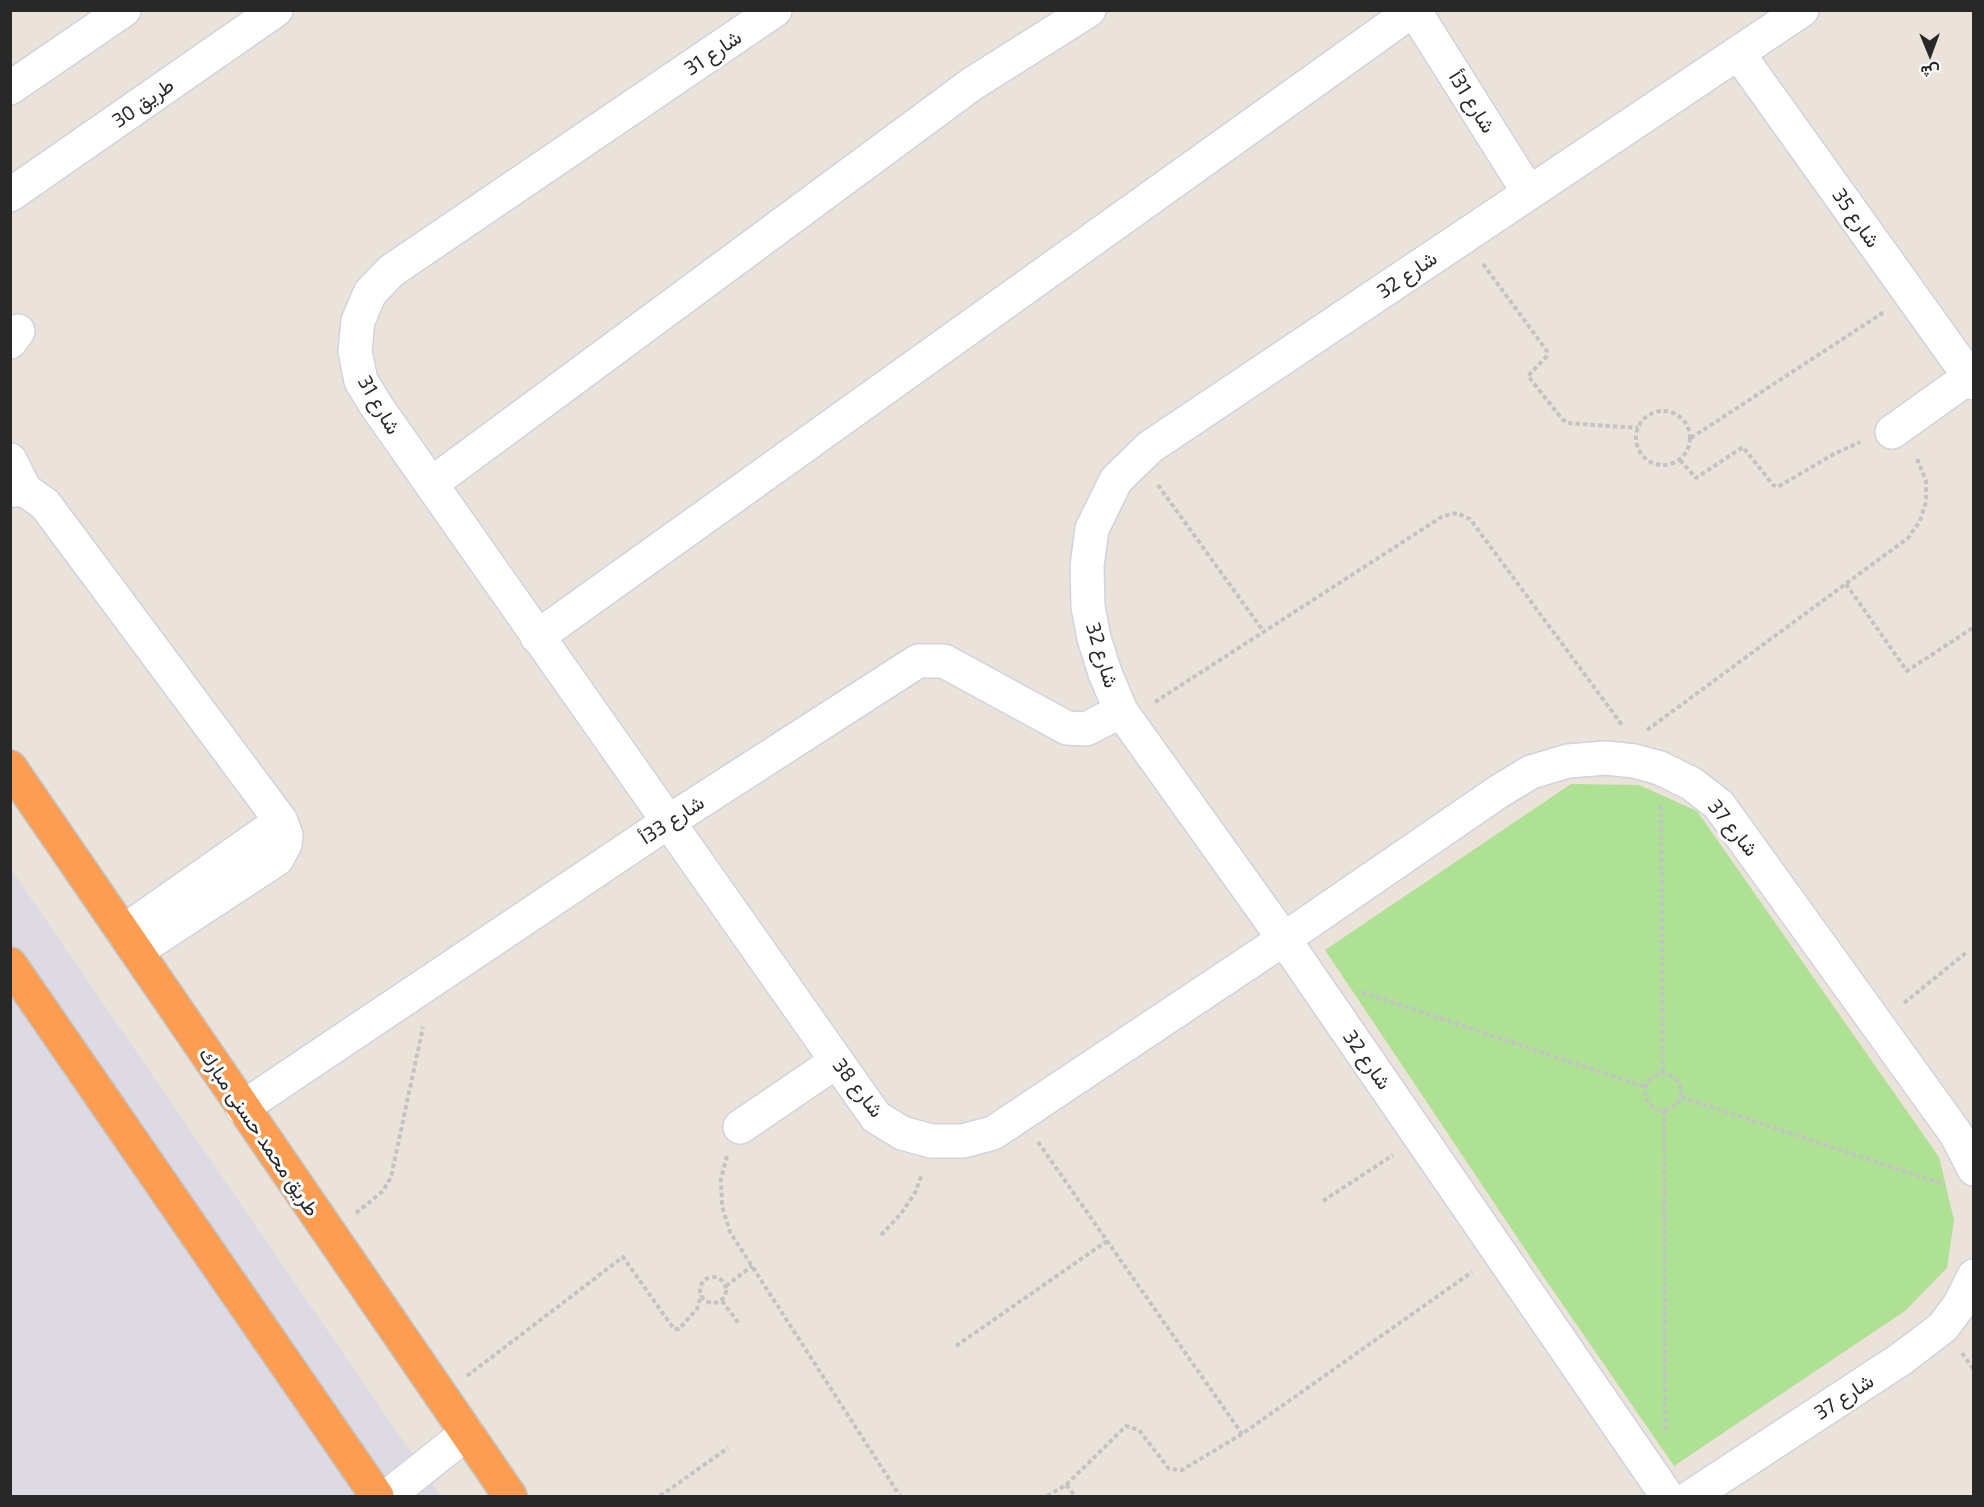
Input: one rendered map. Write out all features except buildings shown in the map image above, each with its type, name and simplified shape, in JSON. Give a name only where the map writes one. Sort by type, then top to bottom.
[{"type":"highway","name":"طريق محمد حسنى مبارك","points":[[10,767],[510,1497]]},
{"type":"highway","points":[[10,964],[377,1497]]},
{"type":"street","points":[[10,88],[124,10]]},
{"type":"street","name":"طريق 30","points":[[10,195],[276,10]]},
{"type":"street","name":"شارع 31","points":[[668,822],[537,637],[361,381],[355,351],[358,321],[370,293],[391,271],[775,10]]},
{"type":"street","points":[[431,484],[972,84],[1089,10]]},
{"type":"street","points":[[537,637],[1414,10]]},
{"type":"street","name":"شارع 31أ","points":[[1414,10],[1529,193]]},
{"type":"street","name":"شارع 32","points":[[1667,1497],[1309,975],[1125,715],[1105,674],[1094,638],[1088,607],[1087,566],[1092,529],[1116,480],[1159,441],[1802,10]]},
{"type":"street","name":"شارع 35","points":[[1738,53],[1971,380]]},
{"type":"street","points":[[1892,432],[1971,380]]},
{"type":"street","points":[[10,460],[18,490],[36,495],[45,504],[281,821],[285,844],[277,859],[130,942]]},
{"type":"street","name":"شارع 33أ","points":[[242,1108],[668,822],[918,662],[944,661],[1067,728],[1086,729],[1125,715]]},
{"type":"street","name":"شارع 37","points":[[1284,939],[1498,792],[1531,772],[1568,761],[1606,758],[1634,761],[1660,768],[1692,784],[1719,805],[1956,1134],[1962,1178]]},
{"type":"street","name":"شارع 38","points":[[668,822],[876,1117],[902,1132],[931,1141],[963,1141],[993,1133],[1284,939]]},
{"type":"street","points":[[740,1127],[837,1061]]},
{"type":"street","name":"شارع 37","points":[[1692,1497],[1901,1359],[1943,1327],[1960,1304],[1974,1276]]},
{"type":"street","points":[[388,1497],[467,1433]]},
{"type":"path","points":[[1463,237],[1547,351],[1546,357],[1528,376],[1562,419],[1567,423],[1638,428]]},
{"type":"path","points":[[1691,438],[1910,295]]},
{"type":"path","points":[[1663,411],[1674,413],[1683,419],[1689,428],[1691,438],[1689,448],[1680,460],[1664,466],[1644,458],[1635,439],[1643,419],[1663,411]]},
{"type":"path","points":[[1606,758],[1908,538],[1920,521],[1926,502],[1926,482],[1920,462],[1908,445],[1892,432],[1863,441],[1832,455],[1778,488],[1773,485],[1743,447],[1696,478],[1680,460]]},
{"type":"path","points":[[1138,458],[1264,632]]},
{"type":"path","points":[[1125,715],[1264,632],[1450,513],[1464,514],[1633,740]]},
{"type":"path","points":[[1846,584],[1907,671],[1974,627]]},
{"type":"path","points":[[1660,768],[1663,1074]]},
{"type":"path","points":[[1878,1025],[1967,952]]},
{"type":"path","points":[[1309,975],[1646,1087]]},
{"type":"path","points":[[327,1232],[371,1203],[383,1191],[391,1177],[433,980]]},
{"type":"path","points":[[1663,1074],[1678,1081],[1681,1097],[1678,1104],[1664,1110],[1655,1109],[1649,1103],[1646,1087],[1656,1075],[1663,1074]]},
{"type":"path","points":[[1681,1097],[1962,1178]]},
{"type":"path","points":[[1664,1110],[1665,1436]]},
{"type":"path","points":[[1019,1115],[1242,1434]]},
{"type":"path","points":[[740,1127],[728,1152],[721,1179],[722,1206],[730,1233],[900,1497]]},
{"type":"path","points":[[1323,1201],[1420,1136]]},
{"type":"path","points":[[881,1235],[900,1215],[915,1193],[925,1168],[931,1141]]},
{"type":"path","points":[[956,1346],[1107,1241]]},
{"type":"path","points":[[1047,1497],[1066,1485],[1126,1426],[1139,1430],[1169,1469],[1176,1472],[1182,1470],[1242,1434],[1500,1253]]},
{"type":"path","points":[[440,1396],[623,1257],[626,1257],[674,1329],[679,1329],[692,1315],[701,1295],[702,1284],[706,1279],[717,1278],[726,1286]]},
{"type":"path","points":[[701,1295],[710,1303],[722,1301],[725,1297],[726,1286],[752,1266]]},
{"type":"path","points":[[722,1301],[740,1325]]},
{"type":"path","points":[[660,1497],[728,1448]]},
{"type":"path","points":[[1066,1485],[1075,1497]]},
{"type":"shaded area","points":[[11,869],[441,1496],[11,1496]]},
{"type":"green space","points":[[1571,784],[1639,785],[1697,811],[1939,1157],[1954,1220],[1947,1268],[1905,1311],[1674,1466],[1543,1276],[1325,950]]}]
